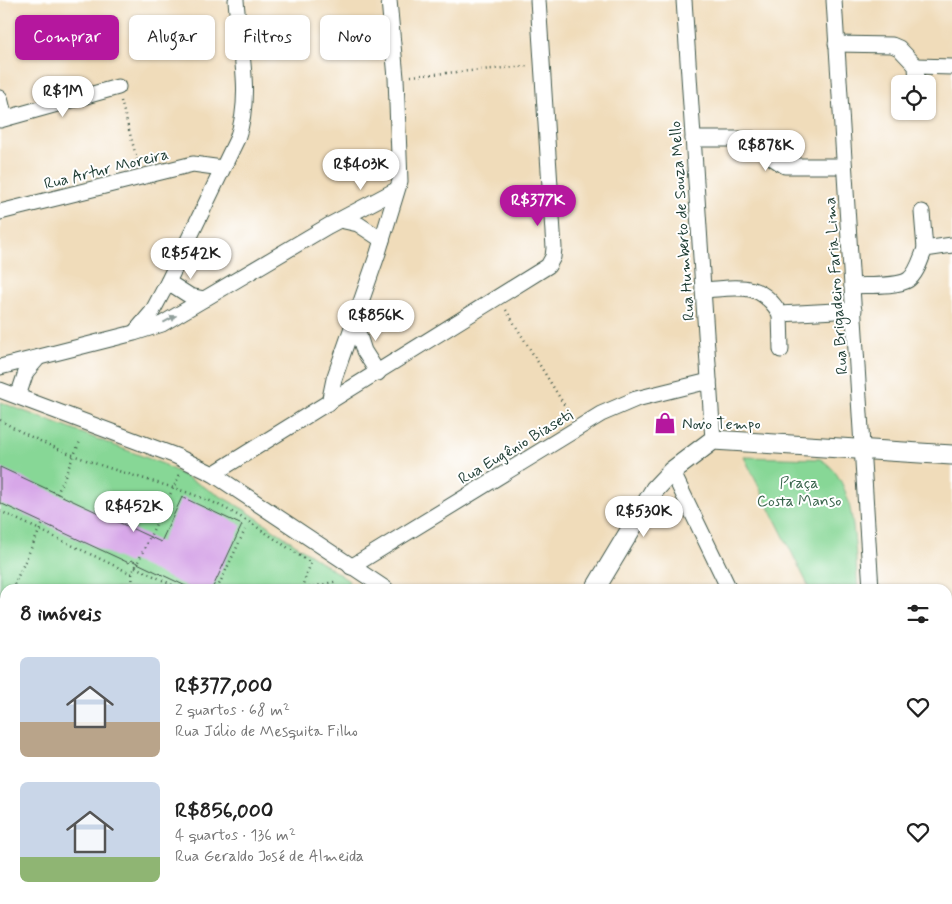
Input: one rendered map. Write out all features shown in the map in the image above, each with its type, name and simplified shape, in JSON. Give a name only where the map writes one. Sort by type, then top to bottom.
[{"type":"street","points":[[329,403],[334,379],[382,240],[401,170],[389,0]]},
{"type":"street","points":[[213,474],[541,272],[553,257],[538,0]]},
{"type":"street","name":"Rua Brigadeiro Faria Lima","points":[[834,0],[871,584]]},
{"type":"street","points":[[134,333],[148,318],[168,282],[222,168],[238,139],[246,108],[235,1]]},
{"type":"street","name":"Rua Humberto de Souza Mello","points":[[685,1],[713,440]]},
{"type":"street","points":[[836,44],[892,45],[899,48],[916,66],[916,75]]},
{"type":"street","points":[[916,66],[952,67]]},
{"type":"street","points":[[0,98],[3,119],[118,87]]},
{"type":"street","points":[[693,139],[753,139],[763,144],[774,159],[785,166],[844,166]]},
{"type":"street","name":"Rua Artur Moreira","points":[[0,212],[194,164],[222,168]]},
{"type":"street","points":[[0,367],[134,333],[171,319],[340,220],[396,190]]},
{"type":"street","points":[[852,286],[901,283],[909,280],[915,272],[925,249],[922,212]]},
{"type":"street","points":[[340,220],[358,224],[382,240]]},
{"type":"street","points":[[925,249],[952,245]]},
{"type":"street","points":[[168,282],[190,296],[204,300]]},
{"type":"street","points":[[703,290],[745,288],[760,291],[771,299],[780,314],[781,350]]},
{"type":"street","points":[[780,314],[854,310]]},
{"type":"street","points":[[354,320],[362,346],[378,373]]},
{"type":"street","points":[[18,396],[26,372],[38,358]]},
{"type":"street","name":"Rua Eugênio Biaseti","points":[[351,567],[601,414],[636,399],[709,381]]},
{"type":"street","points":[[0,390],[186,461],[213,474],[378,584]]},
{"type":"street","points":[[598,584],[642,509],[672,471],[713,440],[952,455]]},
{"type":"street","points":[[672,471],[727,584]]},
{"type":"path","points":[[396,78],[542,65]]},
{"type":"path","points":[[118,87],[141,177]]},
{"type":"path","points":[[499,298],[578,428]]},
{"type":"path","points":[[0,420],[30,436],[74,454],[174,487],[211,502],[236,515],[311,563],[305,584]]},
{"type":"path","points":[[58,494],[81,438]]},
{"type":"path","points":[[133,584],[132,574],[186,461]]},
{"type":"path","points":[[0,511],[132,574]]},
{"type":"path","points":[[14,584],[44,523]]},
{"type":"path","points":[[219,584],[245,530]]},
{"type":"path","points":[[135,568],[168,583]]},
{"type":"path","points":[[325,584],[338,581]]},
{"type":"green space","points":[[0,402],[163,464],[245,510],[349,581],[348,584],[0,584]]},
{"type":"green space","name":"Praça Costa Manso","points":[[744,457],[820,459],[832,469],[841,482],[848,499],[852,517],[858,584],[808,584]]},
{"type":"building","points":[[0,467],[161,542],[182,497],[242,525],[214,584],[181,584],[131,560],[129,563],[0,503]]},
{"type":"place","name":"Novo Tempo","points":[[665,423]]}]
